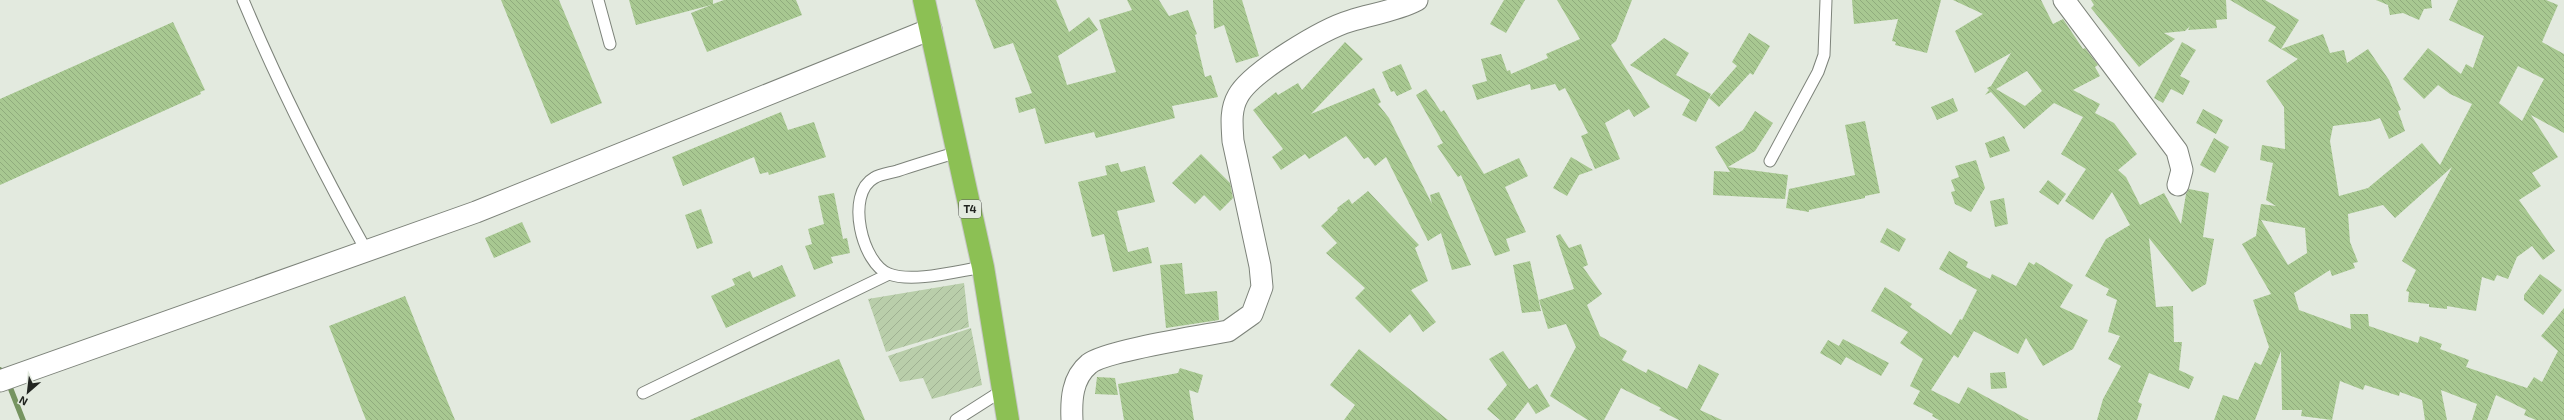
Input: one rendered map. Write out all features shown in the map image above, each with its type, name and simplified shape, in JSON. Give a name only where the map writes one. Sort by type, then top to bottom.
[{"type":"highway","name":"T4","points":[[924,0],[983,267],[1008,420]]},
{"type":"street","points":[[1072,420],[1071,400],[1075,383],[1089,364],[1113,354],[1228,331],[1252,314],[1257,304],[1262,287],[1260,266],[1233,141],[1232,121],[1238,96],[1246,84],[1262,71],[1325,32],[1349,21],[1377,14],[1417,0]]},
{"type":"street","points":[[2064,0],[2176,151],[2182,170],[2178,185]]},
{"type":"street","points":[[0,381],[476,212],[931,29]]},
{"type":"lane","points":[[243,0],[266,55],[338,200],[366,250]]},
{"type":"lane","points":[[598,0],[610,44]]},
{"type":"lane","points":[[1770,161],[1818,72],[1824,55],[1826,0]]},
{"type":"lane","points":[[958,152],[873,178],[860,192],[858,207],[866,248],[872,260],[888,274],[910,278],[983,267]]},
{"type":"lane","points":[[643,393],[888,274]]},
{"type":"lane","points":[[956,420],[1003,390]]},
{"type":"green space","points":[[964,283],[969,327],[886,352],[868,299]]},
{"type":"green space","points":[[971,328],[982,385],[932,399],[923,378],[900,382],[888,356]]},
{"type":"building","points":[[501,0],[559,0],[602,103],[551,124]]},
{"type":"building","points":[[629,0],[713,0],[713,4],[724,0],[796,0],[802,15],[707,52],[691,13],[711,5],[636,25]]},
{"type":"building","points":[[975,0],[1056,0],[1069,32],[1089,17],[1098,30],[1058,56],[1067,85],[1116,72],[1099,20],[1132,10],[1127,0],[1159,0],[1169,16],[1188,10],[1197,34],[1195,35],[1205,77],[1211,75],[1218,97],[1172,106],[1175,118],[1096,138],[1094,132],[1045,144],[1035,108],[1019,113],[1015,98],[1032,93],[1013,43],[994,49]]},
{"type":"building","points":[[1213,0],[1242,0],[1259,56],[1236,63],[1224,25],[1214,29]]},
{"type":"building","points":[[1504,0],[1525,0],[1506,33],[1490,24]]},
{"type":"building","points":[[1557,0],[1632,0],[1616,41],[1611,45],[1650,107],[1634,117],[1629,109],[1605,123],[1620,159],[1595,169],[1581,136],[1588,133],[1565,88],[1559,91],[1555,84],[1531,90],[1530,84],[1477,100],[1472,85],[1487,81],[1481,59],[1501,54],[1507,71],[1510,70],[1511,74],[1548,58],[1546,54],[1580,39]]},
{"type":"building","points":[[1852,0],[1941,0],[1927,53],[1895,45],[1896,42],[1892,41],[1898,19],[1854,24]]},
{"type":"building","points":[[1953,0],[2041,0],[2053,24],[2063,19],[2083,49],[2085,48],[2098,65],[2095,67],[2100,76],[2073,90],[2100,104],[2095,113],[2114,123],[2137,154],[2118,170],[2126,177],[2140,205],[2164,193],[2181,224],[2186,194],[2189,189],[2209,193],[2203,237],[2214,239],[2206,284],[2192,292],[2149,238],[2156,307],[2173,306],[2174,342],[2182,342],[2179,370],[2194,377],[2189,389],[2149,373],[2138,402],[2142,404],[2137,420],[2097,420],[2103,399],[2121,366],[2108,359],[2120,336],[2108,332],[2117,300],[2106,295],[2109,289],[2085,276],[2106,239],[2130,225],[2112,192],[2093,220],[2065,201],[2086,169],[2061,154],[2083,117],[2054,103],[2024,129],[1991,92],[1985,95],[1989,90],[1987,88],[1991,86],[2011,53],[1975,73],[1955,31],[1983,14]],"holes":[[[2027,71],[2042,91],[2025,106],[1996,89]]]},
{"type":"building","points":[[2091,0],[2226,0],[2227,19],[2216,20],[2217,28],[2188,30],[2190,26],[2185,31],[2164,33],[2175,39],[2139,67],[2091,8],[2094,5]]},
{"type":"building","points":[[2230,0],[2265,0],[2299,20],[2281,49],[2268,41],[2276,27]]},
{"type":"building","points":[[2376,0],[2431,0],[2432,8],[2424,9],[2419,20],[2403,13],[2390,15],[2388,5]]},
{"type":"building","points":[[2458,0],[2546,0],[2558,5],[2542,42],[2564,54],[2564,133],[2531,115],[2558,157],[2532,173],[2541,186],[2519,200],[2555,251],[2543,260],[2532,246],[2517,257],[2508,279],[2497,275],[2494,281],[2482,277],[2476,311],[2447,306],[2447,309],[2429,307],[2429,304],[2408,302],[2409,292],[2406,291],[2416,270],[2402,261],[2452,167],[2395,218],[2383,205],[2348,214],[2350,242],[2358,262],[2353,263],[2355,268],[2332,276],[2330,270],[2294,293],[2299,310],[2351,329],[2350,314],[2368,314],[2369,326],[2418,343],[2420,336],[2442,344],[2440,349],[2469,360],[2466,367],[2527,388],[2534,377],[2542,382],[2558,351],[2541,336],[2564,308],[2564,420],[2536,420],[2524,415],[2526,410],[2496,395],[2487,420],[2472,420],[2477,404],[2441,390],[2447,420],[2425,420],[2422,400],[2400,392],[2399,396],[2365,385],[2363,390],[2340,381],[2332,420],[2301,416],[2302,410],[2282,410],[2281,351],[2255,420],[2214,420],[2223,395],[2238,400],[2255,362],[2261,365],[2269,347],[2253,300],[2271,294],[2242,244],[2256,236],[2261,204],[2276,206],[2266,200],[2273,163],[2260,160],[2262,145],[2285,149],[2284,107],[2266,81],[2298,59],[2281,49],[2323,34],[2330,53],[2344,50],[2347,63],[2368,49],[2389,80],[2401,110],[2398,111],[2405,131],[2389,139],[2380,118],[2371,121],[2333,126],[2330,141],[2339,196],[2368,188],[2422,143],[2440,165],[2472,104],[2450,94],[2438,85],[2424,99],[2403,79],[2428,48],[2461,74],[2466,64],[2473,68],[2484,36],[2449,20]],"holes":[[[2518,66],[2544,79],[2522,121],[2499,103]],[[2261,220],[2305,228],[2307,253],[2288,265]]]},
{"type":"building","points":[[173,22],[205,90],[200,92],[201,94],[0,185],[0,99]]},
{"type":"building","points":[[1749,33],[1770,46],[1753,75],[1750,73],[1719,107],[1709,98],[1737,66],[1732,62]]},
{"type":"building","points":[[1664,38],[1689,53],[1676,75],[1711,94],[1696,122],[1682,115],[1690,100],[1630,65]]},
{"type":"building","points":[[1345,42],[1363,59],[1311,114],[1374,88],[1381,102],[1378,104],[1389,118],[1432,204],[1430,195],[1439,192],[1471,265],[1452,270],[1441,233],[1428,241],[1386,157],[1375,166],[1368,157],[1364,159],[1346,136],[1309,159],[1305,154],[1281,170],[1272,157],[1283,149],[1253,110],[1276,92],[1278,95],[1298,83],[1302,90]]},
{"type":"building","points":[[2182,42],[2196,50],[2180,76],[2190,81],[2183,95],[2171,89],[2163,103],[2154,98]]},
{"type":"building","points":[[1401,64],[1412,89],[1397,96],[1394,91],[1391,92],[1382,72]]},
{"type":"building","points":[[1426,89],[1441,112],[1444,110],[1484,174],[1519,158],[1528,176],[1505,187],[1526,232],[1506,239],[1510,251],[1495,256],[1461,175],[1458,177],[1437,146],[1443,143],[1416,95]]},
{"type":"building","points":[[1953,98],[1958,111],[1937,120],[1931,107]]},
{"type":"building","points":[[2203,109],[2223,120],[2216,134],[2196,123]]},
{"type":"building","points":[[1755,111],[1773,123],[1755,151],[1728,167],[1788,175],[1785,199],[1713,195],[1714,171],[1730,172],[1715,147],[1743,130]]},
{"type":"building","points":[[781,112],[788,130],[814,122],[826,157],[769,175],[768,172],[760,174],[754,157],[683,186],[672,157]]},
{"type":"building","points":[[1865,121],[1880,193],[1865,196],[1865,198],[1809,210],[1809,212],[1786,208],[1789,189],[1855,175],[1845,125]]},
{"type":"building","points":[[2004,136],[2010,151],[1990,158],[1985,143]]},
{"type":"building","points":[[2214,138],[2229,147],[2215,173],[2200,165]]},
{"type":"building","points":[[1201,154],[1230,183],[1233,198],[1220,211],[1204,195],[1195,204],[1172,183]]},
{"type":"building","points":[[1571,157],[1593,170],[1579,175],[1567,196],[1553,188]]},
{"type":"building","points":[[1976,160],[1985,188],[1971,212],[1955,204],[1951,192],[1955,191],[1951,180],[1959,177],[1955,166]]},
{"type":"building","points":[[1118,163],[1121,172],[1145,166],[1155,202],[1117,211],[1128,252],[1148,247],[1152,263],[1113,272],[1104,234],[1092,237],[1078,182],[1107,175],[1105,166]]},
{"type":"building","points":[[2048,180],[2066,194],[2058,205],[2039,192]]},
{"type":"building","points":[[1368,191],[1419,245],[1415,248],[1428,281],[1411,290],[1436,322],[1423,332],[1410,314],[1390,333],[1355,298],[1365,288],[1326,253],[1337,243],[1321,226],[1338,210],[1337,208],[1349,199],[1352,204]]},
{"type":"building","points":[[834,193],[843,239],[847,238],[850,253],[831,257],[833,263],[814,270],[805,246],[812,244],[808,229],[824,224],[818,196]]},
{"type":"building","points":[[2004,198],[2008,224],[1995,227],[1990,201]]},
{"type":"building","points":[[701,209],[713,243],[697,249],[685,215]]},
{"type":"building","points":[[522,222],[531,242],[494,258],[485,238]]},
{"type":"building","points":[[1887,228],[1906,239],[1899,252],[1880,242]]},
{"type":"building","points":[[1560,234],[1569,248],[1581,244],[1588,265],[1583,267],[1602,294],[1587,305],[1600,336],[1627,351],[1622,360],[1646,373],[1648,369],[1687,389],[1699,364],[1719,374],[1700,410],[1722,420],[1679,420],[1659,410],[1661,408],[1621,388],[1604,420],[1588,420],[1550,396],[1576,347],[1566,324],[1548,329],[1539,300],[1574,289],[1556,236]]},
{"type":"building","points":[[1949,251],[1968,262],[1966,267],[1990,279],[1992,274],[2016,286],[2029,262],[2034,265],[2036,262],[2073,285],[2060,307],[2088,320],[2073,349],[2043,366],[2026,338],[2018,354],[1974,331],[1958,358],[1954,355],[1931,390],[1959,404],[1968,387],[2029,420],[1939,420],[1932,416],[1933,414],[1913,404],[1920,391],[1910,386],[1923,359],[1900,343],[1908,332],[1871,311],[1885,287],[1912,304],[1910,307],[1951,335],[1960,319],[1962,320],[1977,290],[1939,269]]},
{"type":"building","points":[[1530,261],[1541,311],[1522,313],[1513,265]]},
{"type":"building","points":[[1182,263],[1185,294],[1217,291],[1219,320],[1166,328],[1160,265]]},
{"type":"building","points":[[782,265],[796,296],[726,328],[711,296],[735,285],[732,279],[750,271],[753,278]]},
{"type":"building","points":[[2540,274],[2562,290],[2543,315],[2524,300],[2524,295]]},
{"type":"building","points":[[405,296],[455,420],[366,420],[329,326]]},
{"type":"building","points":[[1843,339],[1889,363],[1881,376],[1846,357],[1841,365],[1820,353],[1828,340],[1839,346]]},
{"type":"building","points":[[1359,349],[1448,420],[1344,420],[1355,405],[1330,385]]},
{"type":"building","points":[[1503,351],[1529,389],[1537,384],[1550,406],[1536,414],[1528,402],[1514,420],[1500,420],[1487,409],[1507,385],[1489,359]]},
{"type":"building","points":[[839,359],[865,420],[690,420]]},
{"type":"building","points":[[1180,368],[1203,375],[1198,393],[1189,390],[1194,420],[1124,420],[1118,384],[1178,373]]},
{"type":"building","points":[[2005,372],[2007,388],[1991,389],[1990,373]]},
{"type":"building","points":[[1097,377],[1115,378],[1118,395],[1095,394]]},
{"type":"waterway","points":[[0,370],[6,377],[23,420]]}]
